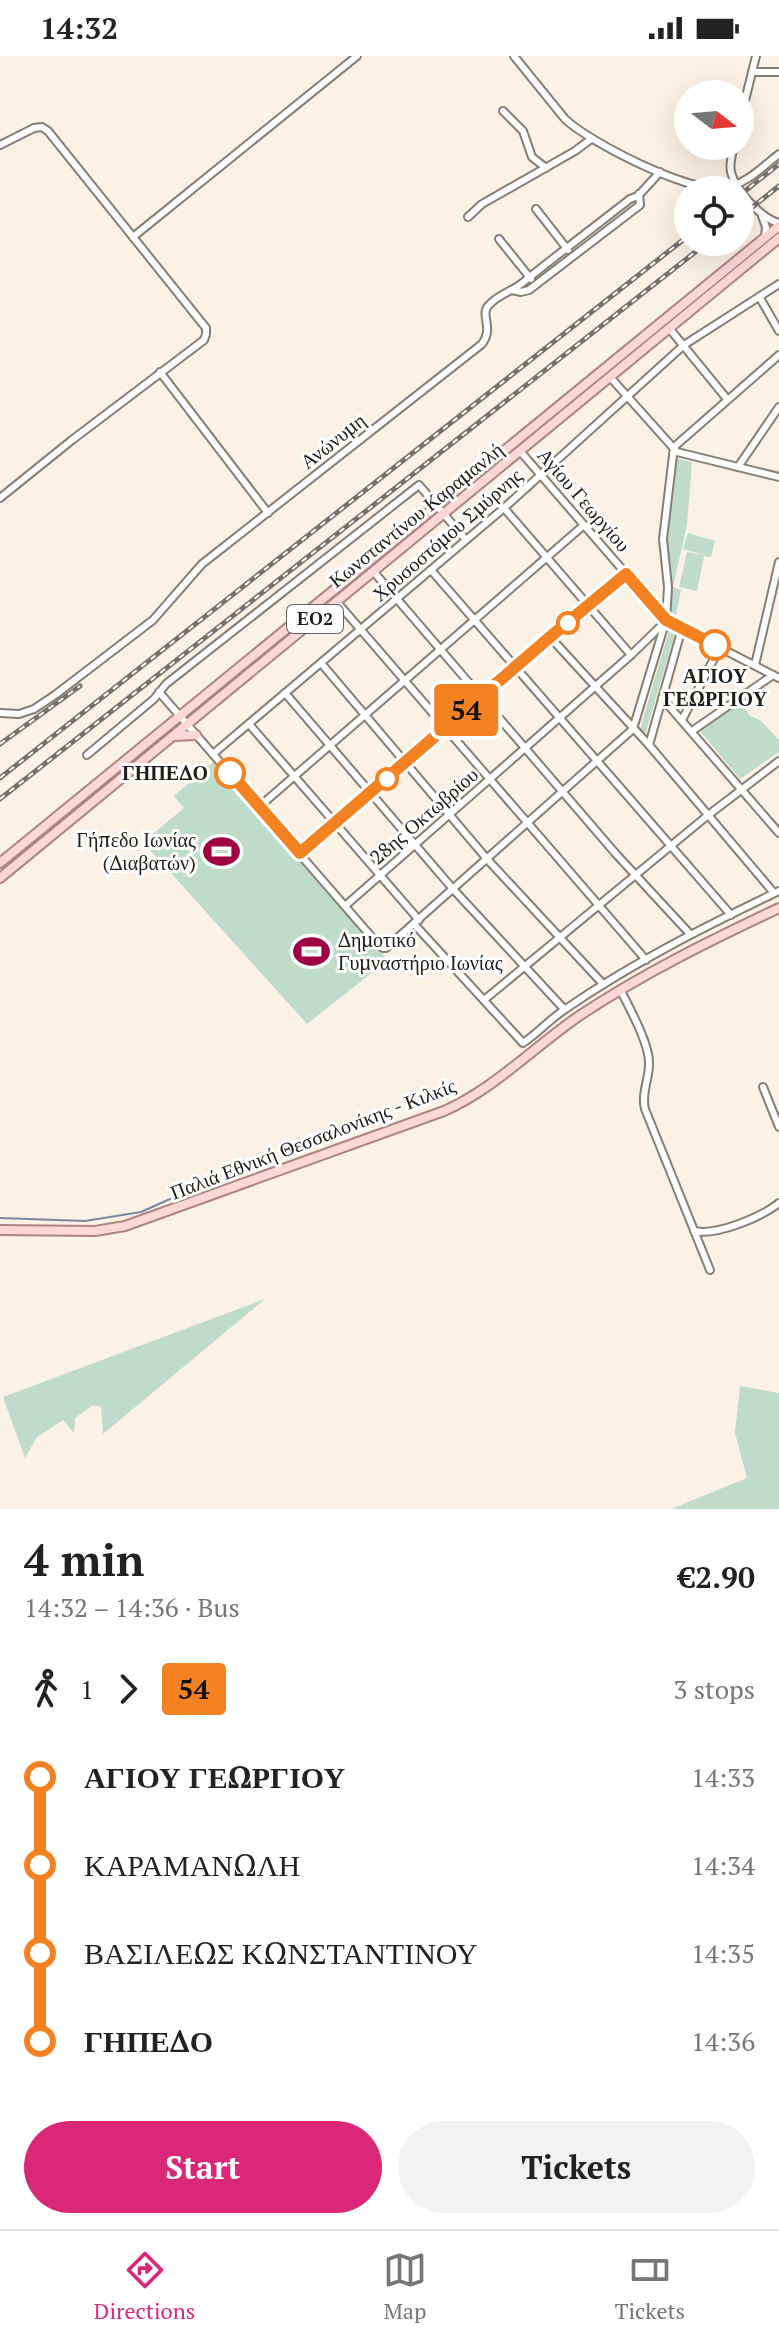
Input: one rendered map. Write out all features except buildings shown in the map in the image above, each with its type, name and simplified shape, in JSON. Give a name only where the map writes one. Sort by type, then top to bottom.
[{"type":"main road","name":"Κωνσταντίνου Καραμανλή","points":[[0,878],[172,736],[183,721],[440,510],[779,224]]},
{"type":"main road","name":"Κωνσταντίνου Καραμανλή","points":[[0,863],[336,601],[440,510],[520,451],[779,238]]},
{"type":"main road","points":[[172,736],[196,735]]},
{"type":"main road","name":"Παλιά Εθνική Θεσσαλονίκης - Κιλκίς","points":[[0,1230],[95,1231],[125,1226],[437,1114],[475,1094],[577,1018],[621,991],[701,945],[779,908]]},
{"type":"street","points":[[133,237],[357,56]]},
{"type":"street","points":[[514,56],[565,119],[591,139],[674,178]]},
{"type":"street","points":[[750,80],[756,56]]},
{"type":"street","points":[[752,72],[779,72]]},
{"type":"street","points":[[503,111],[523,131],[533,159],[546,168]]},
{"type":"street","points":[[0,145],[34,128],[42,127],[48,131],[206,328],[204,340],[0,498]]},
{"type":"street","points":[[468,217],[482,204],[591,139]]},
{"type":"street","points":[[752,176],[779,154]]},
{"type":"street","name":"Ανώνυμη","points":[[0,713],[19,714],[34,709],[153,620],[202,564],[482,344],[488,335],[486,308],[491,302],[530,277],[639,194],[660,172]]},
{"type":"street","points":[[512,290],[521,292],[536,285],[640,205],[639,194]]},
{"type":"street","points":[[754,206],[766,227],[765,237]]},
{"type":"street","points":[[536,209],[573,256]]},
{"type":"street","points":[[762,216],[779,224]]},
{"type":"street","points":[[499,239],[536,285]]},
{"type":"street","name":"Χρυσοστόμου Σμύρνης","points":[[213,754],[504,508],[684,345],[779,284]]},
{"type":"street","points":[[760,298],[779,331]]},
{"type":"street","points":[[669,328],[727,399]]},
{"type":"street","points":[[159,692],[376,942],[386,948],[633,729],[666,620],[668,587],[663,539],[674,447],[779,355]]},
{"type":"street","points":[[160,372],[268,513]]},
{"type":"street","points":[[610,377],[677,452],[779,477]]},
{"type":"street","points":[[738,467],[779,407]]},
{"type":"street","name":"Αγίου Γεωργίου","points":[[520,451],[666,620],[776,676]]},
{"type":"street","points":[[87,755],[154,699],[175,677],[419,485],[466,540]]},
{"type":"street","points":[[504,508],[631,655]]},
{"type":"street","points":[[260,806],[584,525]]},
{"type":"street","points":[[755,665],[779,562]]},
{"type":"street","points":[[431,570],[731,915]]},
{"type":"street","points":[[373,571],[690,934]]},
{"type":"street","points":[[300,853],[626,574]]},
{"type":"street","points":[[336,601],[646,960]]},
{"type":"street","points":[[770,602],[779,604]]},
{"type":"street","name":"28ης Οκτωβρίου","points":[[345,906],[631,655],[666,620]]},
{"type":"street","points":[[649,745],[682,628]]},
{"type":"street","points":[[249,724],[523,1043],[564,1009],[603,984],[690,934],[777,892],[550,637]]},
{"type":"street","points":[[682,720],[720,647]]},
{"type":"street","points":[[321,663],[487,859],[603,984]]},
{"type":"street","points":[[692,731],[776,676]]},
{"type":"street","points":[[285,693],[453,889],[564,1009]]},
{"type":"street","points":[[662,698],[778,831]]},
{"type":"street","points":[[484,1000],[741,788],[779,761]]},
{"type":"street","points":[[621,991],[635,1018],[650,1061],[644,1095],[645,1109],[710,1270]]},
{"type":"street","points":[[763,1087],[779,1127]]},
{"type":"street","points":[[694,1231],[710,1233],[768,1212],[779,1203]]},
{"type":"green space","points":[[674,458],[692,462],[687,525],[673,587],[681,590],[676,615],[670,612],[665,539]]},
{"type":"green space","points":[[688,533],[715,541],[711,557],[704,556],[697,591],[679,587],[687,552],[704,555],[683,549]]},
{"type":"green space","points":[[670,627],[676,630],[645,735],[640,729]]},
{"type":"green space","points":[[741,703],[750,716],[760,720],[779,740],[779,752],[740,779],[700,731]]},
{"type":"green space","points":[[215,760],[388,960],[307,1024],[143,842],[184,808],[174,796]]},
{"type":"green space","points":[[265,1299],[103,1434],[101,1407],[93,1405],[75,1418],[74,1433],[63,1420],[37,1437],[25,1458],[3,1397]]},
{"type":"green space","points":[[740,1386],[779,1393],[779,1509],[671,1509],[747,1478],[735,1433]]},
{"type":"waterway","points":[[0,1218],[85,1221],[141,1212],[170,1199]]},
{"type":"railway","points":[[754,184],[779,164]]},
{"type":"railway","points":[[754,206],[779,186]]},
{"type":"railway","points":[[0,778],[674,247]]},
{"type":"railway","points":[[0,799],[690,256]]},
{"type":"railway","points":[[0,744],[80,686]]},
{"type":"bus line","name":"54","points":[[230,773],[300,853],[626,574],[666,620],[715,645]]},
{"type":"place","name":"ΑΓΙΟΥ ΓΕΩΡΓΙΟΥ","points":[[715,645]]},
{"type":"place","name":"ΓΗΠΕΔΟ","points":[[230,773]]},
{"type":"place","name":"Γήπεδο Ιωνίας (Διαβατών)","points":[[222,851]]},
{"type":"place","name":"Δημοτικό Γυμναστήριο Ιωνίας","points":[[312,952]]}]
